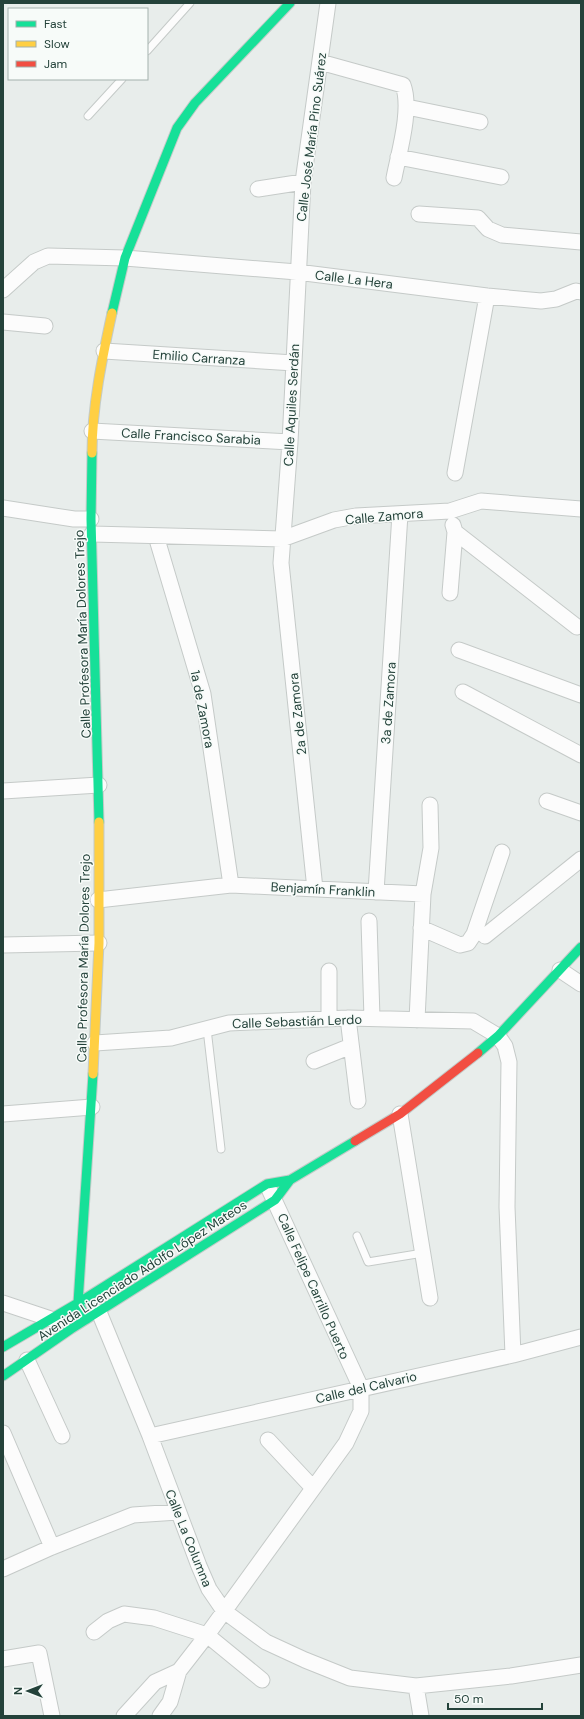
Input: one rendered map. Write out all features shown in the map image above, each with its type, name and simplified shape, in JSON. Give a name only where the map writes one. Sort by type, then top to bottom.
[{"type":"street","name":"Calle Profesora María Dolores Trejo","points":[[78,1303],[92,1107],[99,943],[99,785],[91,519],[92,430],[104,351],[126,258],[177,128],[195,103],[290,3]]},
{"type":"street","name":"Calle José María Pino Suárez","points":[[297,272],[303,182],[328,3]]},
{"type":"street","points":[[320,62],[403,85],[406,93],[407,107],[394,178]]},
{"type":"street","points":[[407,107],[480,122]]},
{"type":"street","points":[[398,158],[501,177]]},
{"type":"street","points":[[258,189],[303,182]]},
{"type":"street","points":[[419,214],[478,218],[488,229],[502,234],[581,242]]},
{"type":"street","name":"Calle La Hera","points":[[3,290],[34,262],[48,256],[126,258],[297,272],[487,296],[541,301],[556,299],[579,289]]},
{"type":"street","name":"Calle Aquiles Serdán","points":[[282,539],[290,442],[297,272]]},
{"type":"street","points":[[455,473],[487,296]]},
{"type":"street","points":[[3,322],[45,326]]},
{"type":"street","name":"Emilio Carranza","points":[[104,351],[294,363]]},
{"type":"street","name":"Calle Francisco Sarabia","points":[[92,430],[290,442]]},
{"type":"street","name":"Calle Zamora","points":[[92,534],[282,539],[334,520],[356,516],[450,510],[481,501],[581,509]]},
{"type":"street","points":[[3,508],[74,519],[91,519]]},
{"type":"street","points":[[450,510],[455,532],[450,593]]},
{"type":"street","name":"3a de Zamora","points":[[376,892],[400,514]]},
{"type":"street","points":[[455,532],[577,627]]},
{"type":"street","name":"1a de Zamora","points":[[156,536],[203,694],[231,884]]},
{"type":"street","name":"2a de Zamora","points":[[282,539],[281,563],[315,890]]},
{"type":"street","points":[[459,650],[581,695]]},
{"type":"street","points":[[463,692],[581,755]]},
{"type":"street","points":[[3,790],[99,785]]},
{"type":"street","points":[[547,801],[581,813]]},
{"type":"street","points":[[417,1020],[423,894],[431,848],[430,805]]},
{"type":"street","points":[[421,928],[460,945],[468,942],[474,934],[502,852]]},
{"type":"street","points":[[485,936],[581,859]]},
{"type":"street","name":"Benjamín Franklin","points":[[98,900],[231,884],[315,890],[423,894]]},
{"type":"street","points":[[369,921],[372,1018]]},
{"type":"street","points":[[3,946],[99,943]]},
{"type":"street","name":"Avenida Licenciado Adolfo López Mateos","points":[[3,1347],[78,1303],[267,1184],[290,1180],[400,1114],[498,1036],[581,946]]},
{"type":"street","points":[[560,970],[581,984]]},
{"type":"street","points":[[329,971],[329,1019]]},
{"type":"street","points":[[348,1018],[358,1101]]},
{"type":"street","name":"Calle Sebastián Lerdo","points":[[95,1043],[171,1038],[228,1023],[348,1018],[472,1021],[498,1036]]},
{"type":"street","points":[[498,1036],[505,1046],[508,1062],[507,1207],[513,1355]]},
{"type":"street","points":[[314,1061],[351,1046]]},
{"type":"street","points":[[3,1114],[92,1107]]},
{"type":"street","points":[[400,1114],[430,1298]]},
{"type":"street","name":"Avenida Licenciado Adolfo López Mateos","points":[[3,1376],[71,1329],[275,1200],[290,1180]]},
{"type":"street","name":"Calle Felipe Carrillo Puerto","points":[[267,1184],[361,1388]]},
{"type":"street","points":[[3,1303],[52,1318],[71,1329]]},
{"type":"street","points":[[78,1303],[93,1315]]},
{"type":"street","name":"Calle La Columna","points":[[93,1315],[150,1436],[178,1512],[209,1589],[224,1611],[266,1642],[350,1678],[416,1686],[511,1676],[581,1665]]},
{"type":"street","name":"Calle del Calvario","points":[[150,1436],[513,1355],[581,1337]]},
{"type":"street","points":[[27,1360],[62,1436]]},
{"type":"street","points":[[160,1716],[170,1702],[179,1671],[208,1635],[314,1488],[349,1436],[361,1411],[361,1388]]},
{"type":"street","points":[[3,1433],[52,1547]]},
{"type":"street","points":[[268,1440],[314,1488]]},
{"type":"street","points":[[3,1569],[52,1547],[133,1515],[178,1512]]},
{"type":"street","points":[[94,1632],[108,1621],[124,1614],[154,1618],[208,1635],[262,1680]]},
{"type":"street","points":[[3,1659],[39,1653],[52,1716]]},
{"type":"street","points":[[124,1716],[155,1682],[179,1671]]},
{"type":"street","points":[[416,1686],[421,1716]]},
{"type":"lane","points":[[148,50],[190,3]]},
{"type":"lane","points":[[88,116],[121,80]]},
{"type":"lane","points":[[207,1029],[221,1149]]},
{"type":"lane","points":[[357,1236],[368,1262],[423,1253]]},
{"type":"traffic: fast","points":[[112,313],[125,258],[177,128],[195,103],[290,3]]},
{"type":"traffic: fast","points":[[92,453],[91,519],[99,822]]},
{"type":"traffic: fast","points":[[478,1053],[498,1036],[581,947]]},
{"type":"traffic: fast","points":[[87,1319],[78,1303],[93,1074]]},
{"type":"traffic: fast","points":[[3,1347],[78,1303],[267,1184],[290,1180],[355,1141]]},
{"type":"traffic: fast","points":[[3,1376],[71,1329],[275,1200],[290,1180]]},
{"type":"traffic: slow","points":[[92,453],[92,436],[101,365],[112,313]]},
{"type":"traffic: slow","points":[[93,1074],[99,943],[99,822]]},
{"type":"traffic: jam","points":[[355,1141],[400,1114],[478,1053]]}]
